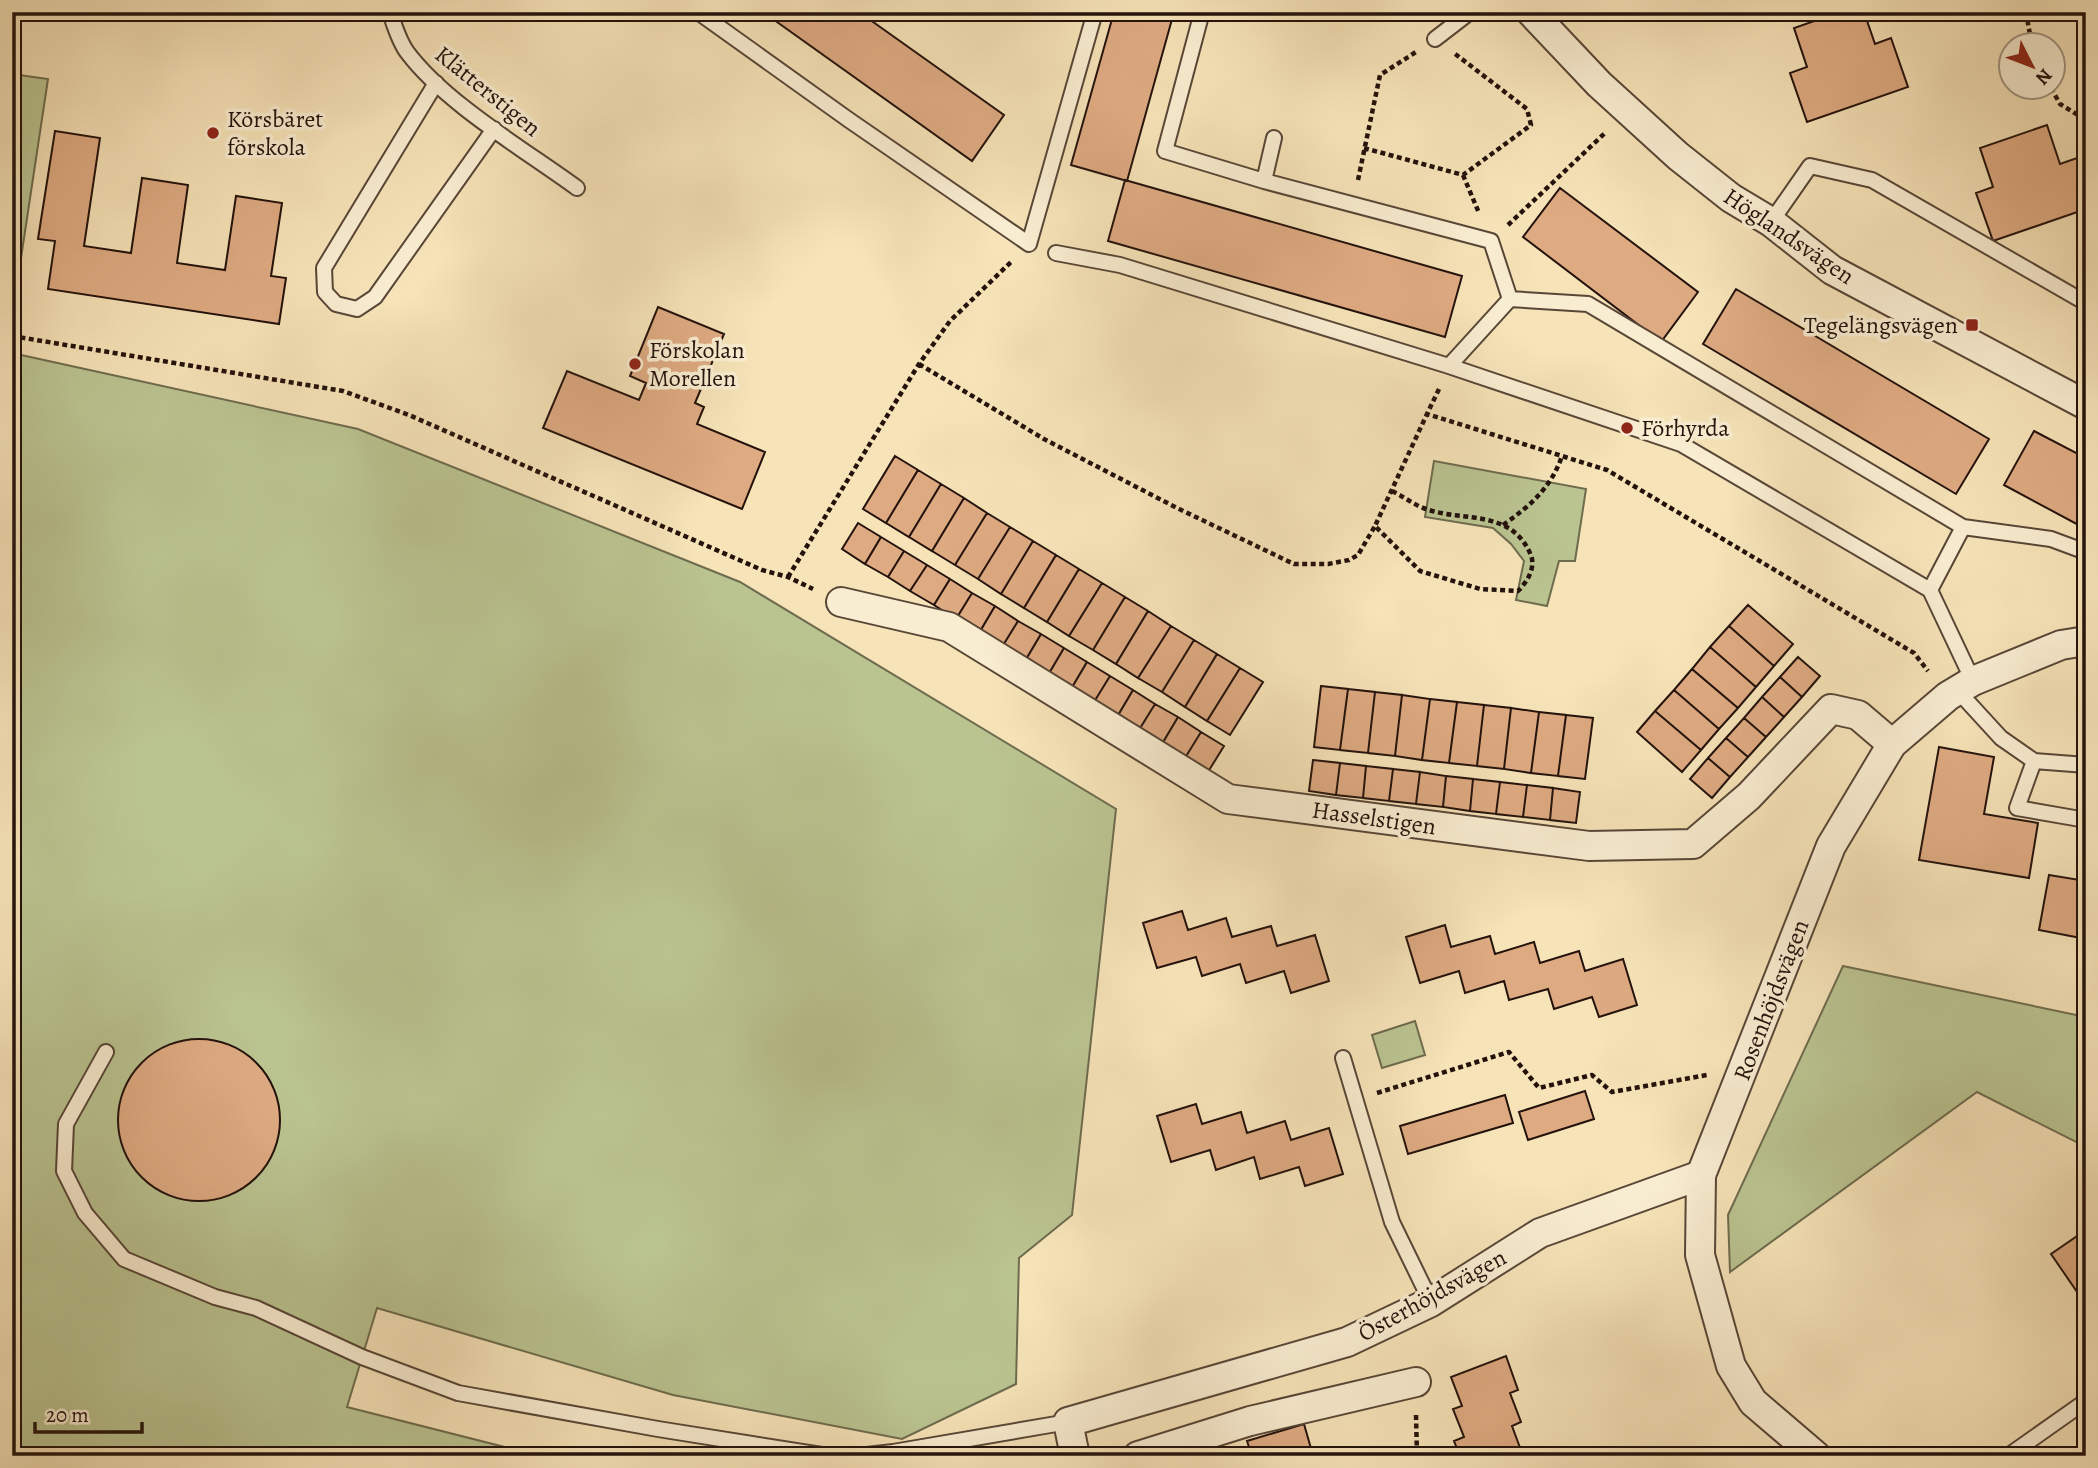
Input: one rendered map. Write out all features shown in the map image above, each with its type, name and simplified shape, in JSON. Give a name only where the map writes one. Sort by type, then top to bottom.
[{"type":"street","name":"Höglandsvägen","points":[[1540,15],[1627,111],[1731,198],[1771,222],[1832,270],[2086,405]]},
{"type":"street","name":"Hasselstigen","points":[[841,603],[949,627],[1228,799],[1589,846],[1693,844],[1749,796],[1831,709],[1858,715],[1892,744]]},
{"type":"street","name":"Rosenhöjdsvägen","points":[[1816,1456],[1753,1402],[1731,1366],[1700,1255],[1701,1175],[1830,846],[1892,744],[1959,689],[2061,645],[2086,640]]},
{"type":"street","name":"Österhöjdsvägen","points":[[1068,1422],[1348,1342],[1432,1302],[1540,1233],[1701,1175]]},
{"type":"street","points":[[1138,1456],[1250,1421],[1416,1382]]},
{"type":"street","points":[[1068,1422],[1075,1456]]},
{"type":"lane","name":"Klätterstigen","points":[[390,12],[405,50],[426,74],[494,129],[577,188]]},
{"type":"lane","points":[[698,12],[1029,244],[1096,12]]},
{"type":"lane","points":[[1202,12],[1165,151],[1264,181],[1491,241],[1510,299]]},
{"type":"lane","points":[[1436,39],[1470,12]]},
{"type":"lane","points":[[436,83],[324,268],[325,292],[337,304],[357,309],[375,297],[494,129]]},
{"type":"lane","points":[[1264,181],[1274,138]]},
{"type":"lane","points":[[1771,222],[1810,166],[1872,180],[2086,303]]},
{"type":"lane","points":[[1056,253],[1120,265],[1449,366],[1681,444],[1930,590],[1959,689],[2001,738],[2034,761],[2086,765]]},
{"type":"lane","points":[[1449,366],[1510,299]]},
{"type":"lane","points":[[1510,299],[1588,304],[1963,527],[2051,539],[2086,552]]},
{"type":"lane","points":[[1930,590],[1963,527]]},
{"type":"lane","points":[[2034,761],[2017,808],[2086,820]]},
{"type":"lane","points":[[106,1052],[66,1124],[64,1171],[85,1213],[124,1259],[215,1297],[257,1308],[362,1357],[458,1393],[828,1456]]},
{"type":"lane","points":[[1343,1058],[1392,1222],[1432,1302]]},
{"type":"lane","points":[[2008,1456],[2086,1401]]},
{"type":"lane","points":[[858,1456],[1068,1422]]},
{"type":"path","points":[[2025,12],[2029,32]]},
{"type":"path","points":[[1352,204],[1364,148],[1380,75],[1436,39],[1527,109],[1531,125],[1463,175],[1364,148]]},
{"type":"path","points":[[2059,102],[2086,120]]},
{"type":"path","points":[[1491,241],[1627,111]]},
{"type":"path","points":[[788,577],[919,364],[950,321],[1029,244]]},
{"type":"path","points":[[12,336],[343,391],[409,415],[762,570],[788,577],[841,603]]},
{"type":"path","points":[[919,364],[1044,439],[1177,508],[1294,564],[1328,564],[1349,560],[1358,555],[1376,526],[1449,366]]},
{"type":"path","points":[[1427,415],[1607,470],[1914,653],[1959,689]]},
{"type":"path","points":[[1503,525],[1530,506],[1550,483],[1562,456]]},
{"type":"path","points":[[1376,526],[1420,571],[1480,589],[1518,591],[1528,582],[1533,558],[1525,542],[1503,525],[1476,517],[1426,509],[1392,491]]},
{"type":"path","points":[[1356,1100],[1508,1052],[1539,1088],[1592,1075],[1612,1092],[1708,1074],[1713,1064]]},
{"type":"path","points":[[1416,1382],[1417,1456]]},
{"type":"green space","points":[[12,74],[48,79],[18,278],[12,277]]},
{"type":"green space","points":[[12,353],[358,429],[740,582],[1116,809],[1072,1215],[1019,1258],[1016,1384],[902,1439],[673,1395],[377,1308],[347,1407],[540,1456],[12,1456]]},
{"type":"green space","points":[[1434,461],[1586,489],[1575,561],[1559,561],[1547,606],[1516,600],[1524,561],[1511,544],[1493,528],[1425,517]]},
{"type":"green space","points":[[1843,966],[2086,1017],[2086,1147],[1977,1092],[1730,1272],[1728,1215]]},
{"type":"green space","points":[[1415,1021],[1425,1055],[1382,1068],[1372,1035]]},
{"type":"building","points":[[763,12],[859,12],[1004,115],[972,161]]},
{"type":"building","points":[[1114,12],[1174,12],[1127,181],[1071,165]]},
{"type":"building","points":[[1840,12],[1864,12],[1875,44],[1891,38],[1908,87],[1807,122],[1790,73],[1807,67],[1794,28]]},
{"type":"building","points":[[2047,125],[2060,164],[2077,158],[2086,184],[2086,209],[1993,241],[1976,193],[1993,187],[1980,148]]},
{"type":"building","points":[[55,131],[100,138],[84,246],[131,253],[142,178],[188,185],[177,263],[225,270],[236,196],[282,203],[271,276],[286,278],[279,324],[48,289],[55,241],[38,239]]},
{"type":"building","points":[[1125,180],[1462,276],[1445,337],[1108,241]]},
{"type":"building","points":[[1560,188],[1698,292],[1661,342],[1523,237]]},
{"type":"building","points":[[1736,289],[1989,439],[1956,494],[1703,344]]},
{"type":"building","points":[[658,307],[724,334],[695,403],[704,407],[697,424],[765,452],[742,509],[543,428],[567,371],[639,400],[646,383],[630,376]]},
{"type":"building","points":[[2034,431],[2086,458],[2086,529],[2004,485]]},
{"type":"building","points":[[895,456],[918,470],[886,523],[863,509]]},
{"type":"building","points":[[918,470],[941,484],[909,537],[886,523]]},
{"type":"building","points":[[941,484],[964,498],[932,551],[909,537]]},
{"type":"building","points":[[964,498],[987,513],[955,565],[932,551]]},
{"type":"building","points":[[987,513],[1010,527],[978,579],[955,565]]},
{"type":"building","points":[[858,523],[881,537],[865,564],[842,549]]},
{"type":"building","points":[[1010,527],[1033,541],[1001,594],[978,579]]},
{"type":"building","points":[[881,537],[904,551],[888,577],[865,564]]},
{"type":"building","points":[[1033,541],[1056,555],[1024,608],[1001,594]]},
{"type":"building","points":[[904,551],[927,565],[910,591],[888,577]]},
{"type":"building","points":[[1056,555],[1079,569],[1047,622],[1024,608]]},
{"type":"building","points":[[927,565],[950,579],[934,605],[910,591]]},
{"type":"building","points":[[1079,569],[1102,583],[1069,636],[1047,622]]},
{"type":"building","points":[[950,579],[972,593],[956,619],[934,605]]},
{"type":"building","points":[[1102,583],[1125,597],[1093,650],[1069,636]]},
{"type":"building","points":[[972,593],[995,606],[979,633],[956,619]]},
{"type":"building","points":[[1125,597],[1148,611],[1116,664],[1093,650]]},
{"type":"building","points":[[1748,605],[1793,644],[1774,666],[1729,626]]},
{"type":"building","points":[[995,606],[1018,621],[1002,647],[979,633]]},
{"type":"building","points":[[1148,611],[1171,626],[1138,678],[1116,664]]},
{"type":"building","points":[[1018,621],[1041,634],[1025,661],[1002,647]]},
{"type":"building","points":[[1171,626],[1194,640],[1162,692],[1138,678]]},
{"type":"building","points":[[1729,626],[1774,666],[1756,687],[1710,647]]},
{"type":"building","points":[[1041,634],[1064,648],[1048,675],[1025,661]]},
{"type":"building","points":[[1194,640],[1217,654],[1185,707],[1162,692]]},
{"type":"building","points":[[1710,647],[1756,687],[1738,708],[1692,669]]},
{"type":"building","points":[[1064,648],[1087,662],[1071,689],[1048,675]]},
{"type":"building","points":[[1217,654],[1240,668],[1207,721],[1185,707]]},
{"type":"building","points":[[1798,657],[1820,676],[1802,697],[1780,677]]},
{"type":"building","points":[[1087,662],[1110,676],[1094,702],[1071,689]]},
{"type":"building","points":[[1240,668],[1263,682],[1230,735],[1207,721]]},
{"type":"building","points":[[1692,669],[1738,708],[1719,729],[1674,690]]},
{"type":"building","points":[[1110,676],[1133,690],[1117,717],[1094,702]]},
{"type":"building","points":[[1780,677],[1802,697],[1784,717],[1762,697]]},
{"type":"building","points":[[1321,686],[1348,689],[1340,750],[1314,747]]},
{"type":"building","points":[[1348,689],[1375,692],[1368,753],[1340,750]]},
{"type":"building","points":[[1133,690],[1155,704],[1139,730],[1117,717]]},
{"type":"building","points":[[1674,690],[1719,729],[1701,750],[1655,711]]},
{"type":"building","points":[[1375,692],[1402,695],[1395,756],[1368,753]]},
{"type":"building","points":[[1402,695],[1430,699],[1422,760],[1395,756]]},
{"type":"building","points":[[1762,697],[1784,717],[1766,737],[1744,718]]},
{"type":"building","points":[[1430,699],[1457,702],[1449,763],[1422,760]]},
{"type":"building","points":[[1457,702],[1484,705],[1477,766],[1449,763]]},
{"type":"building","points":[[1155,704],[1178,717],[1162,744],[1139,730]]},
{"type":"building","points":[[1484,705],[1511,708],[1504,769],[1477,766]]},
{"type":"building","points":[[1511,708],[1539,712],[1531,773],[1504,769]]},
{"type":"building","points":[[1655,711],[1701,750],[1682,772],[1637,732]]},
{"type":"building","points":[[1539,712],[1566,715],[1558,776],[1531,773]]},
{"type":"building","points":[[1566,715],[1593,718],[1585,779],[1558,776]]},
{"type":"building","points":[[1178,717],[1201,732],[1185,758],[1162,744]]},
{"type":"building","points":[[1744,718],[1766,737],[1748,757],[1726,738]]},
{"type":"building","points":[[1201,732],[1224,746],[1208,772],[1185,758]]},
{"type":"building","points":[[1726,738],[1748,757],[1730,777],[1708,758]]},
{"type":"building","points":[[1939,747],[1994,757],[1984,814],[2038,823],[2029,878],[1919,860]]},
{"type":"building","points":[[1708,758],[1730,777],[1712,798],[1690,779]]},
{"type":"building","points":[[1313,760],[1340,763],[1336,795],[1309,791]]},
{"type":"building","points":[[1340,763],[1366,766],[1363,798],[1336,795]]},
{"type":"building","points":[[1366,766],[1393,769],[1389,801],[1363,798]]},
{"type":"building","points":[[1393,769],[1420,772],[1416,804],[1389,801]]},
{"type":"building","points":[[1420,772],[1446,776],[1443,807],[1416,804]]},
{"type":"building","points":[[1446,776],[1473,779],[1470,811],[1443,807]]},
{"type":"building","points":[[1473,779],[1500,782],[1496,814],[1470,811]]},
{"type":"building","points":[[1500,782],[1527,785],[1523,817],[1496,814]]},
{"type":"building","points":[[1527,785],[1553,788],[1550,820],[1523,817]]},
{"type":"building","points":[[1553,788],[1580,792],[1576,823],[1550,820]]},
{"type":"building","points":[[2049,875],[2086,881],[2086,939],[2039,930]]},
{"type":"building","points":[[1182,911],[1188,930],[1226,918],[1232,937],[1271,926],[1277,946],[1315,935],[1329,981],[1291,993],[1284,971],[1246,983],[1240,964],[1202,976],[1196,957],[1157,968],[1143,923]]},
{"type":"building","points":[[1445,925],[1451,947],[1490,936],[1495,954],[1534,942],[1540,963],[1579,951],[1585,971],[1623,959],[1637,1005],[1599,1017],[1592,997],[1554,1009],[1548,989],[1509,1000],[1504,981],[1465,993],[1459,971],[1420,983],[1406,937]]},
{"type":"building","points":[[199,1039],[230,1045],[256,1063],[274,1089],[280,1120],[274,1151],[256,1177],[230,1195],[199,1201],[168,1195],[142,1177],[124,1151],[118,1120],[124,1089],[142,1063],[168,1045]]},
{"type":"building","points":[[1585,1091],[1594,1119],[1528,1140],[1519,1112]]},
{"type":"building","points":[[1505,1095],[1513,1123],[1408,1154],[1400,1126]]},
{"type":"building","points":[[1196,1104],[1202,1124],[1241,1112],[1247,1133],[1285,1121],[1291,1140],[1329,1128],[1343,1174],[1305,1186],[1299,1167],[1260,1179],[1254,1157],[1216,1170],[1210,1150],[1171,1162],[1157,1116]]},
{"type":"building","points":[[2086,1230],[2086,1305],[2051,1254]]},
{"type":"building","points":[[1506,1356],[1518,1390],[1510,1393],[1521,1422],[1512,1426],[1522,1453],[1516,1456],[1460,1456],[1454,1441],[1464,1437],[1453,1409],[1462,1406],[1451,1377]]},
{"type":"building","points":[[1304,1424],[1312,1452],[1322,1449],[1324,1456],[1252,1456],[1247,1441]]},
{"type":"place","name":"Körsbäret förskola","points":[[213,133]]},
{"type":"place","name":"Tegelängsvägen","points":[[1972,325]]},
{"type":"place","name":"Förskolan Morellen","points":[[635,364]]},
{"type":"place","name":"Förhyrda","points":[[1627,428]]}]
